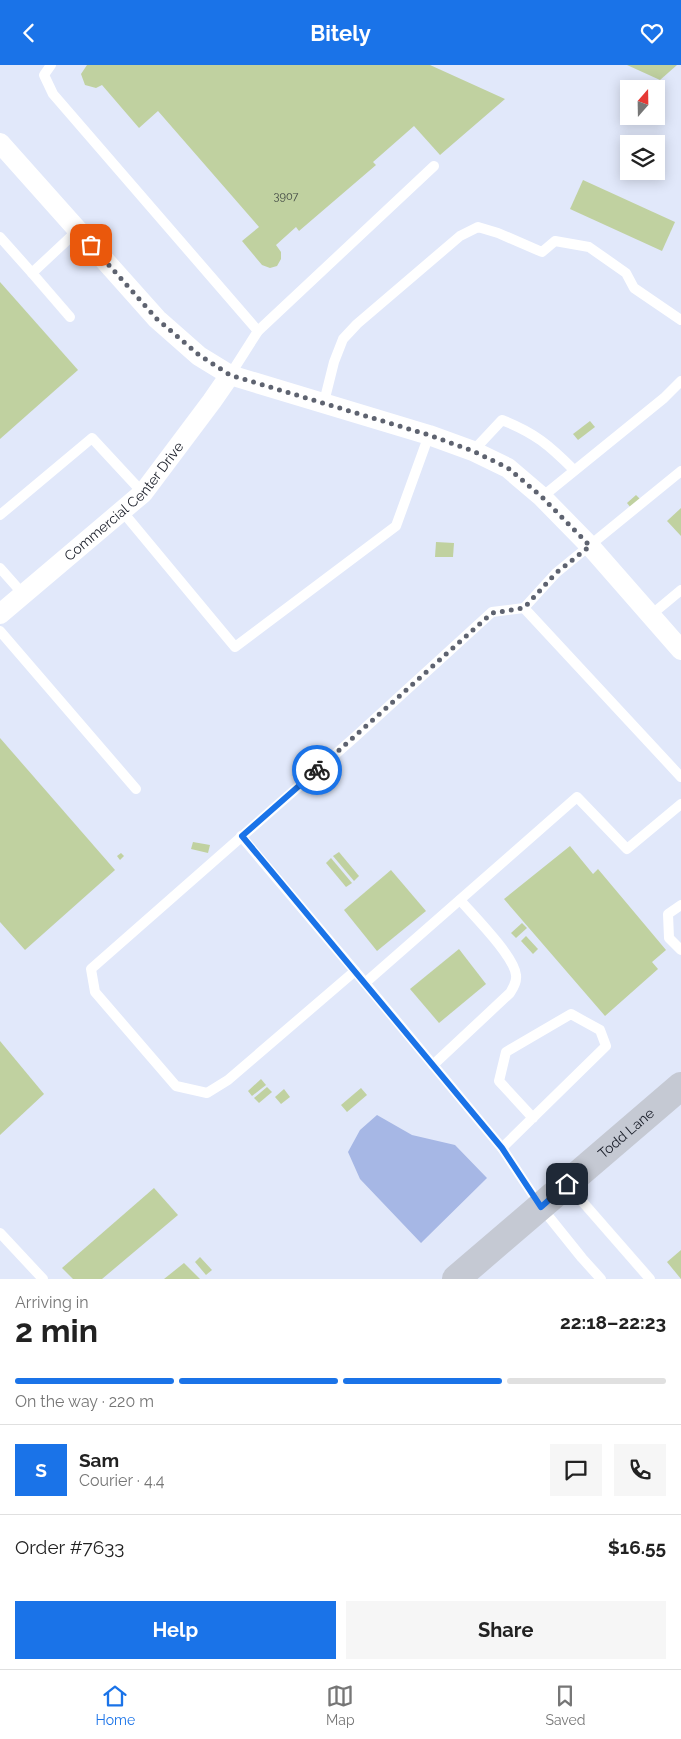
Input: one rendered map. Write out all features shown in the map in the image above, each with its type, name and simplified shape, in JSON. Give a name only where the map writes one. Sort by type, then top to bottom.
[{"type":"street","points":[[0,143],[157,319],[199,355],[230,375],[429,435],[473,451],[508,468],[542,497],[590,546],[681,650]]},
{"type":"street","name":"Commercial Center Drive","points":[[0,614],[143,493],[230,375]]},
{"type":"street","name":"Todd Lane","points":[[456,1279],[681,1086]]},
{"type":"lane","points":[[51,65],[44,75],[53,94],[258,331]]},
{"type":"lane","points":[[230,375],[258,331],[434,166]]},
{"type":"lane","points":[[324,402],[334,362],[343,339],[356,324],[460,236],[478,227],[498,233],[542,252],[555,241],[589,247],[626,273],[634,288],[681,320]]},
{"type":"lane","points":[[32,273],[77,231]]},
{"type":"lane","points":[[0,237],[70,317]]},
{"type":"lane","points":[[542,497],[664,398],[681,381]]},
{"type":"lane","points":[[473,451],[502,420],[526,429],[551,446],[574,470]]},
{"type":"lane","points":[[122,511],[235,647],[396,526],[429,435]]},
{"type":"lane","points":[[0,515],[92,438],[143,493]]},
{"type":"lane","points":[[355,971],[228,1080],[207,1093],[176,1086],[95,992],[91,969],[492,613],[524,608],[556,573],[681,471]]},
{"type":"lane","points":[[0,568],[23,594]]},
{"type":"lane","points":[[650,615],[681,590]]},
{"type":"lane","points":[[524,608],[681,777]]},
{"type":"lane","points":[[0,631],[136,789]]},
{"type":"lane","points":[[365,983],[577,797],[627,849],[681,804]]},
{"type":"lane","points":[[242,836],[502,1148],[541,1207],[601,1279]]},
{"type":"lane","points":[[433,1065],[510,993],[515,985],[517,976],[512,961],[460,900]]},
{"type":"lane","points":[[681,905],[668,915],[669,938],[681,950]]},
{"type":"lane","points":[[502,1148],[533,1118],[606,1047],[600,1030],[571,1014],[506,1052],[499,1081],[533,1118]]},
{"type":"lane","points":[[567,1184],[650,1279]]},
{"type":"lane","points":[[0,1233],[43,1279]]},
{"type":"water","points":[[377,1115],[412,1135],[455,1145],[487,1178],[421,1243],[360,1179],[348,1152],[360,1130]]},
{"type":"building","points":[[87,65],[430,65],[505,99],[440,155],[414,126],[373,162],[376,165],[299,231],[296,227],[276,245],[281,252],[281,259],[277,266],[270,268],[262,265],[242,241],[259,227],[158,111],[139,128],[102,85],[96,88],[85,85],[81,74]]},
{"type":"building","points":[[627,65],[677,65],[660,80]]},
{"type":"building","points":[[583,180],[675,222],[662,251],[570,209]]},
{"type":"building","points":[[0,282],[78,370],[0,439]]},
{"type":"building","points":[[590,421],[595,427],[578,440],[573,434]]},
{"type":"building","points":[[636,495],[641,500],[631,508],[627,503]]},
{"type":"building","points":[[681,508],[681,536],[667,521]]},
{"type":"building","points":[[436,542],[454,543],[453,557],[435,557]]},
{"type":"building","points":[[0,738],[115,870],[25,950],[0,922]]},
{"type":"building","points":[[193,842],[210,845],[208,853],[191,849]]},
{"type":"building","points":[[570,846],[593,874],[598,869],[666,950],[652,962],[658,969],[605,1016],[504,899]]},
{"type":"building","points":[[339,852],[359,876],[354,881],[333,856]]},
{"type":"building","points":[[121,853],[124,856],[120,860],[117,856]]},
{"type":"building","points":[[331,858],[352,883],[346,887],[326,863]]},
{"type":"building","points":[[391,870],[426,911],[377,951],[344,910]]},
{"type":"building","points":[[522,923],[527,928],[516,938],[511,933]]},
{"type":"building","points":[[526,936],[538,949],[533,954],[521,941]]},
{"type":"building","points":[[459,949],[486,984],[439,1023],[410,989]]},
{"type":"building","points":[[0,1041],[44,1094],[0,1135]]},
{"type":"building","points":[[261,1079],[266,1085],[252,1096],[248,1091]]},
{"type":"building","points":[[267,1087],[272,1092],[259,1103],[254,1098]]},
{"type":"building","points":[[361,1088],[367,1095],[347,1112],[341,1105]]},
{"type":"building","points":[[284,1089],[290,1097],[281,1104],[275,1097]]},
{"type":"building","points":[[154,1188],[178,1215],[102,1279],[73,1279],[62,1268]]},
{"type":"building","points":[[681,1250],[681,1279],[667,1262]]},
{"type":"building","points":[[200,1257],[212,1270],[206,1275],[195,1262]]},
{"type":"building","points":[[184,1263],[200,1279],[164,1279]]},
{"type":"way so far","points":[[91,245],[157,319],[199,355],[230,375],[324,402],[473,451],[508,468],[542,497],[590,546],[556,573],[524,608],[492,613],[317,770]]},
{"type":"route","points":[[317,770],[242,836],[502,1148],[541,1207],[567,1184]]}]
